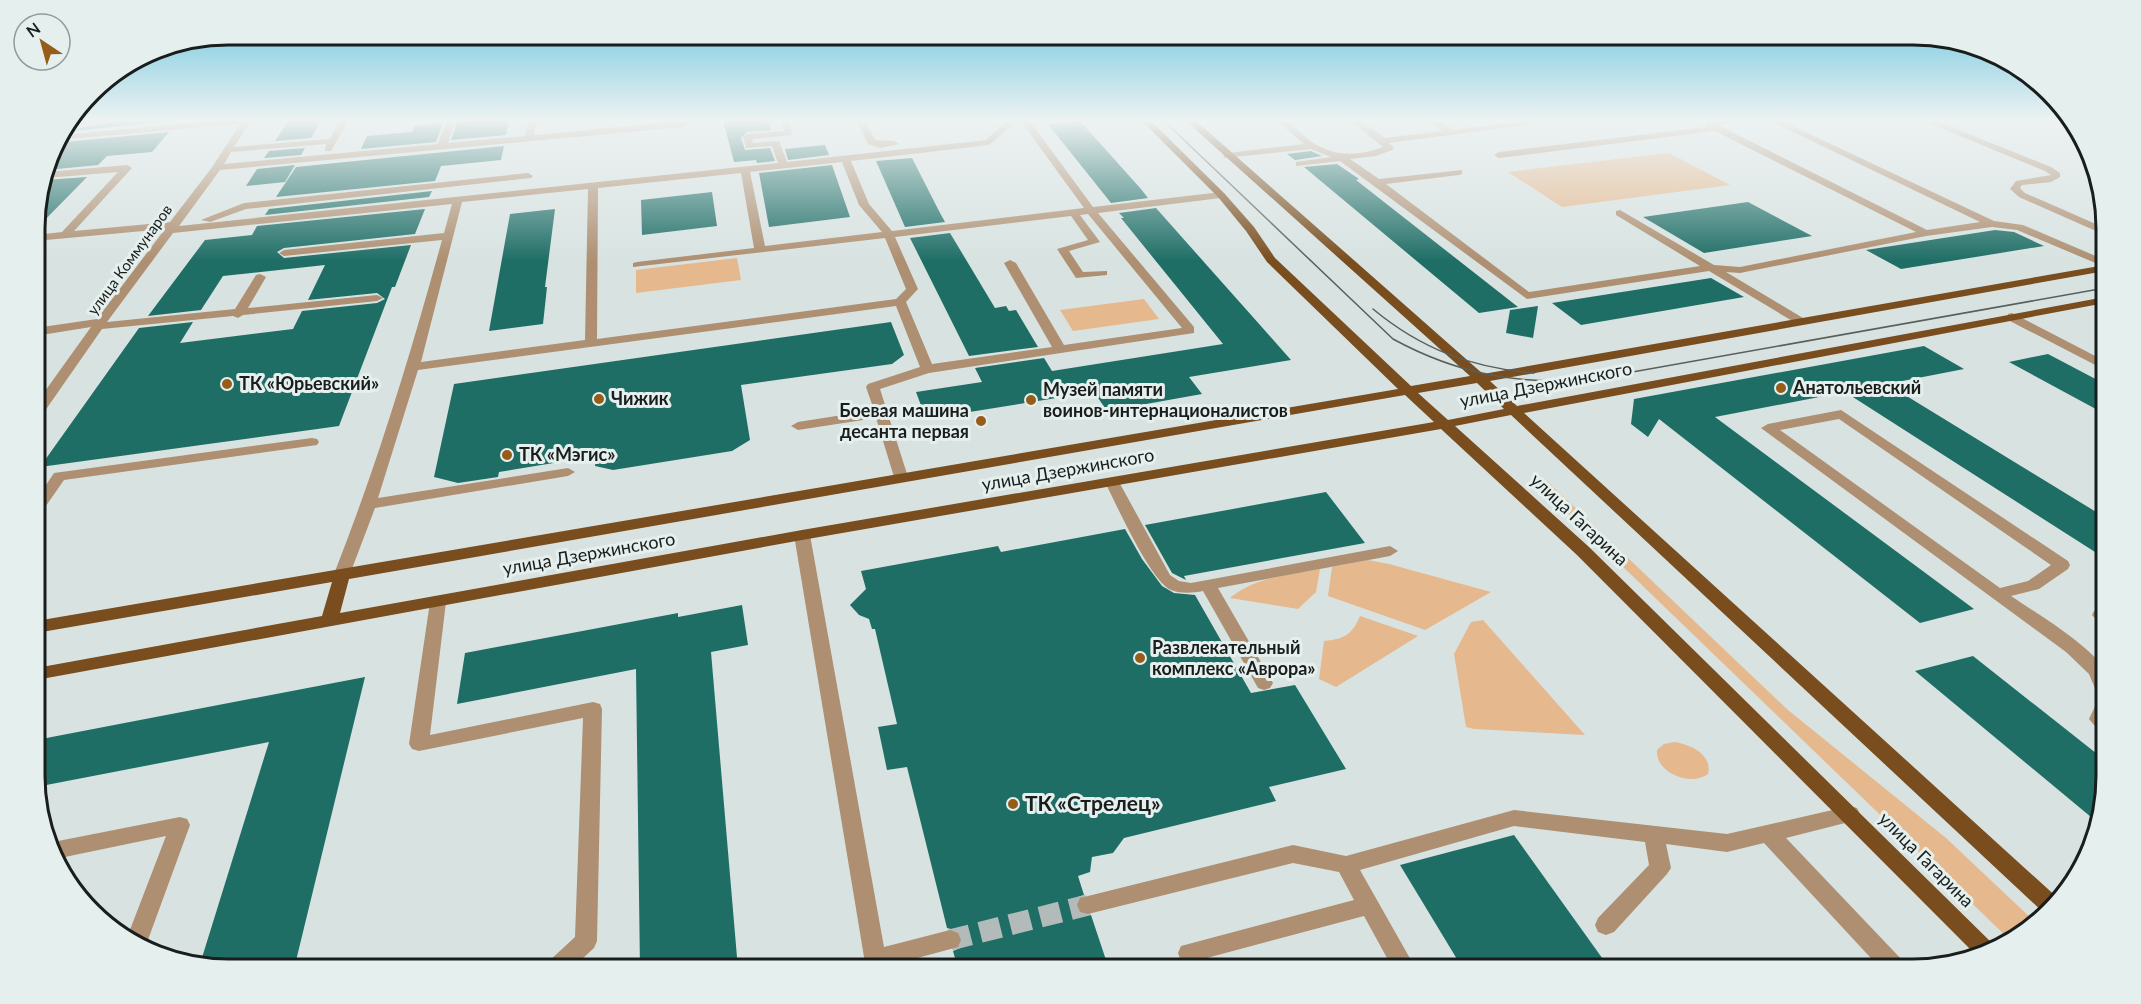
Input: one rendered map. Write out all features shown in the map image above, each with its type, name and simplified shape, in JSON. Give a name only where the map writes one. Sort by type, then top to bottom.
[{"type":"main road","name":"улица Гагарина","points":[[1192,167],[1221,195],[1250,229],[1271,260],[1347,335],[1583,551],[1982,945]]},
{"type":"main road","name":"улица Гагарина","points":[[1240,167],[1480,378],[1513,412],[2046,901]]},
{"type":"main road","name":"улица Дзержинского","points":[[45,625],[1480,378],[2096,268]]},
{"type":"main road","name":"улица Дзержинского","points":[[45,672],[802,535],[1513,412],[2096,302]]},
{"type":"main road","points":[[329,621],[342,574]]},
{"type":"street","name":"улица Коммунаров","points":[[45,402],[101,324],[176,228],[217,167]]},
{"type":"street","points":[[45,237],[176,228],[769,167]]},
{"type":"street","points":[[413,367],[900,302],[912,289],[885,227],[864,205],[849,167]]},
{"type":"street","points":[[901,477],[873,387],[927,369],[1190,330],[1090,210],[1058,167]]},
{"type":"street","points":[[1355,167],[1527,296],[1710,268],[1740,270],[1926,233],[1992,224],[2019,227],[2096,262]]},
{"type":"street","points":[[1794,167],[1926,233]]},
{"type":"street","points":[[1871,167],[1992,224]]},
{"type":"street","points":[[2043,167],[2057,175],[2050,179],[2019,183],[2014,189],[2022,195],[2096,227]]},
{"type":"street","points":[[53,174],[127,168],[64,236]]},
{"type":"street","points":[[745,170],[760,251]]},
{"type":"street","points":[[1377,182],[1459,172]]},
{"type":"street","points":[[176,228],[244,206],[528,176]]},
{"type":"street","points":[[591,344],[593,186]]},
{"type":"street","points":[[637,265],[1221,195]]},
{"type":"street","points":[[342,574],[369,504],[413,367],[458,200]]},
{"type":"street","points":[[1073,212],[1095,242],[1062,249],[1080,276],[1103,273]]},
{"type":"street","points":[[1620,213],[1799,321]]},
{"type":"street","points":[[284,253],[449,236]]},
{"type":"street","points":[[1010,263],[1060,349]]},
{"type":"street","points":[[238,314],[260,278]]},
{"type":"street","points":[[45,331],[101,324],[238,314],[377,298]]},
{"type":"street","points":[[900,302],[927,369]]},
{"type":"street","points":[[2012,317],[2096,359]]},
{"type":"street","points":[[45,394],[52,393]]},
{"type":"street","points":[[798,426],[882,413]]},
{"type":"street","points":[[1997,594],[2033,585],[2062,565],[1841,414],[1768,428],[1997,594],[2072,648],[2096,671]]},
{"type":"street","points":[[45,497],[59,476],[312,442]]},
{"type":"street","points":[[369,504],[568,472]]},
{"type":"street","points":[[1112,482],[1164,578],[1175,586],[1191,588],[1390,551]]},
{"type":"street","points":[[802,535],[876,959]]},
{"type":"street","points":[[1208,585],[1264,683]]},
{"type":"street","points":[[438,602],[419,744],[592,709],[585,941],[566,959]]},
{"type":"street","points":[[1088,905],[1293,854],[1346,865],[1514,818],[1727,843],[1770,835],[1850,814]]},
{"type":"street","points":[[60,849],[180,825],[139,936]]},
{"type":"street","points":[[1606,926],[1660,868],[1654,833]]},
{"type":"street","points":[[1770,835],[1887,959]]},
{"type":"street","points":[[1346,865],[1400,959]]},
{"type":"street","points":[[1191,959],[1189,953],[1370,905]]},
{"type":"street","points":[[892,959],[950,940]]},
{"type":"shaded area","points":[[1552,167],[1695,167],[1730,185],[1562,207],[1508,172]]},
{"type":"shaded area","points":[[737,258],[741,280],[636,293],[636,270]]},
{"type":"shaded area","points":[[1144,299],[1159,319],[1073,331],[1060,310]]},
{"type":"shaded area","points":[[1547,481],[1788,710],[1946,838],[2029,916],[2005,935],[1536,483]]},
{"type":"shaded area","points":[[1368,560],[1491,592],[1425,630],[1328,596],[1332,567]]},
{"type":"shaded area","points":[[1320,569],[1316,592],[1298,609],[1230,598],[1261,581]]},
{"type":"shaded area","points":[[1360,616],[1418,636],[1336,687],[1319,679],[1324,641],[1346,635],[1354,628]]},
{"type":"shaded area","points":[[1483,620],[1585,735],[1466,727],[1454,654],[1471,622]]},
{"type":"shaded area","points":[[1674,742],[1698,751],[1707,761],[1708,774],[1693,779],[1675,776],[1668,771],[1658,758],[1657,750],[1664,744]]},
{"type":"building","points":[[56,167],[79,167],[55,169]]},
{"type":"building","points":[[294,167],[285,182],[246,186],[257,169]]},
{"type":"building","points":[[296,167],[441,167],[435,181],[276,197]]},
{"type":"building","points":[[833,167],[850,217],[769,227],[759,173]]},
{"type":"building","points":[[879,167],[917,167],[945,222],[905,227]]},
{"type":"building","points":[[1082,167],[1121,167],[1148,198],[1111,203]]},
{"type":"building","points":[[1304,167],[1341,167],[1518,307],[1479,313]]},
{"type":"building","points":[[87,177],[45,220],[45,216],[51,179]]},
{"type":"building","points":[[432,191],[429,197],[265,215],[269,209]]},
{"type":"building","points":[[712,192],[717,226],[642,235],[641,200]]},
{"type":"building","points":[[1748,202],[1812,236],[1704,253],[1643,217]]},
{"type":"building","points":[[1156,208],[1291,360],[1189,377],[1202,394],[1107,411],[1094,392],[926,419],[916,392],[982,382],[975,368],[1044,358],[1052,371],[1223,344],[1119,213]]},
{"type":"building","name":"ТК «Юрьевский»","points":[[425,209],[415,234],[284,248],[277,252],[284,258],[411,245],[395,287],[392,287],[339,426],[45,466],[45,460],[139,328],[193,322],[180,343],[293,329],[302,311],[377,303],[385,299],[377,293],[308,300],[325,265],[223,276],[201,310],[148,316],[205,240],[252,235],[257,226]]},
{"type":"building","points":[[555,209],[545,287],[547,287],[543,324],[489,331],[510,214]]},
{"type":"building","points":[[1995,230],[2014,232],[2044,246],[1901,269],[1866,250]]},
{"type":"building","points":[[950,233],[995,308],[1006,306],[1009,311],[1016,310],[1038,347],[969,356],[910,238]]},
{"type":"building","points":[[1711,278],[1744,297],[1581,325],[1552,303]]},
{"type":"building","points":[[1538,306],[1533,338],[1506,333],[1510,310]]},
{"type":"building","points":[[891,322],[904,355],[892,364],[741,385],[750,440],[732,451],[613,470],[595,466],[596,456],[499,472],[498,477],[458,483],[434,477],[454,384]]},
{"type":"building","points":[[1924,346],[1964,369],[1887,384],[2096,512],[2096,553],[1845,392],[1715,417],[1974,609],[1920,623],[1659,419],[1648,437],[1631,424],[1634,399]]},
{"type":"building","points":[[2048,354],[2096,379],[2096,409],[2009,362]]},
{"type":"building","points":[[1326,492],[1365,543],[1184,576],[1186,580],[1172,573],[1145,525]]},
{"type":"building","points":[[1125,529],[1142,559],[1162,586],[1174,593],[1195,595],[1251,693],[1295,685],[1346,769],[1269,787],[1276,801],[1124,838],[1113,853],[1092,857],[1090,872],[1078,876],[1084,895],[1078,897],[1075,906],[1079,914],[1091,915],[1106,959],[955,959],[953,951],[960,948],[963,939],[959,931],[947,928],[907,767],[887,770],[878,727],[897,724],[875,629],[872,629],[869,619],[859,615],[850,605],[866,589],[861,571],[998,546],[1001,552]]},
{"type":"building","points":[[742,605],[748,645],[711,652],[737,959],[640,959],[636,669],[457,704],[465,653],[678,613],[678,617]]},
{"type":"building","points":[[1973,656],[2096,753],[2091,817],[1915,671]]},
{"type":"building","points":[[365,677],[296,959],[216,959],[202,957],[269,742],[46,785],[45,738]]},
{"type":"building","points":[[1514,835],[1603,959],[1457,959],[1400,865]]},
{"type":"tunnel","points":[[950,940],[1088,905]]},
{"type":"tram line","points":[[1212,167],[1393,339],[1417,351],[1465,369],[1515,379],[1540,381],[1593,379],[2096,290]]},
{"type":"tram line","points":[[1373,309],[1410,335],[1448,354],[1489,367],[1534,373]]},
{"type":"place","name":"ТК «Юрьевский»","points":[[227,384]]},
{"type":"place","name":"Анатольевский","points":[[1781,388]]},
{"type":"place","name":"Чижик","points":[[599,399]]},
{"type":"place","name":"Музей памяти воинов-интернационалистов","points":[[1031,400]]},
{"type":"place","name":"Боевая машина десанта первая","points":[[981,421]]},
{"type":"place","name":"ТК «Мэгис»","points":[[507,455]]},
{"type":"place","name":"Развлекательный комплекс «Аврора»","points":[[1140,658]]},
{"type":"place","name":"ТК «Стрелец»","points":[[1013,804]]}]
